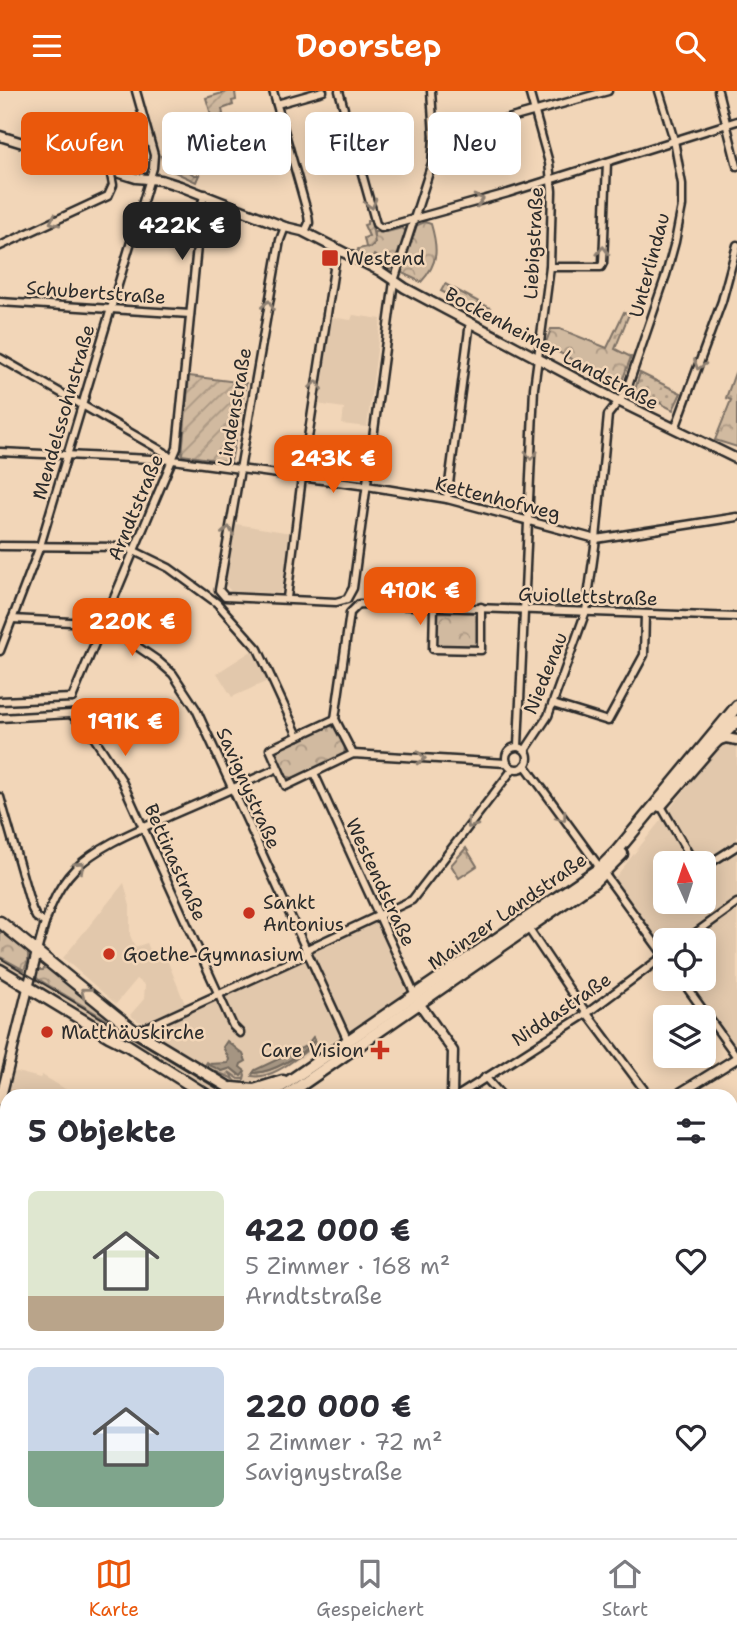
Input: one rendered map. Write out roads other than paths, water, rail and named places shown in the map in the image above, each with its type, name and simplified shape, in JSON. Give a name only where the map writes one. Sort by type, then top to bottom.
[{"type":"main road","name":"Bockenheimer Landstraße","points":[[0,136],[21,142]]},
{"type":"main road","name":"Bockenheimer Landstraße","points":[[126,175],[163,181],[205,194],[285,227],[305,232],[618,401],[737,459]]},
{"type":"main road","points":[[734,720],[737,705]]},
{"type":"main road","name":"Mainzer Landstraße","points":[[294,1089],[417,999],[602,871],[719,725],[734,720]]},
{"type":"main road","name":"Mainzer Landstraße","points":[[278,1089],[348,1041],[528,928],[602,871],[734,720]]},
{"type":"main road","points":[[717,741],[726,738],[737,740]]},
{"type":"main road","points":[[0,922],[133,1030],[230,1089]]},
{"type":"main road","points":[[3,1089],[37,952]]},
{"type":"main road","points":[[4,972],[20,975],[32,971]]},
{"type":"main road","points":[[4,972],[197,1089]]},
{"type":"main road","points":[[417,999],[453,1051],[452,1089]]},
{"type":"main road","points":[[686,1089],[737,1057]]},
{"type":"main road","points":[[256,1089],[265,1088],[306,1069]]},
{"type":"main road","points":[[226,1087],[241,1089]]},
{"type":"street","name":"Mendelssohnstraße","points":[[0,651],[40,546],[149,179],[154,155],[136,91]]},
{"type":"street","points":[[273,91],[309,220],[305,232]]},
{"type":"street","points":[[277,104],[323,91]]},
{"type":"street","points":[[339,91],[378,226],[399,225],[413,218],[552,179],[737,121]]},
{"type":"street","points":[[431,91],[432,112]]},
{"type":"street","name":"Liebigstraße","points":[[522,747],[524,608],[534,388],[550,267],[552,179],[529,91]]},
{"type":"street","points":[[521,116],[608,91]]},
{"type":"street","name":"Unterlindau","points":[[618,401],[626,392],[666,275],[682,206],[682,184],[674,140],[659,91]]},
{"type":"street","points":[[718,91],[737,166]]},
{"type":"street","points":[[550,267],[601,267],[607,162]]},
{"type":"street","points":[[0,246],[108,196],[113,185],[111,175]]},
{"type":"street","points":[[337,249],[302,477],[287,598],[336,602],[346,599],[353,588],[394,281],[428,175]]},
{"type":"street","name":"Arndtstraße","points":[[71,713],[74,708],[72,698],[177,448],[201,206],[205,194]]},
{"type":"street","name":"Lindenstraße","points":[[285,227],[280,240],[218,586],[220,593],[230,597],[287,598]]},
{"type":"street","points":[[675,429],[723,301],[737,245]]},
{"type":"street","name":"Schubertstraße","points":[[0,302],[190,314]]},
{"type":"street","points":[[447,499],[470,322]]},
{"type":"street","points":[[0,358],[164,452],[173,460]]},
{"type":"street","name":"Niedenau","points":[[522,747],[548,716],[586,611],[608,415],[618,401]]},
{"type":"street","name":"Kettenhofweg","points":[[0,452],[173,460],[367,486],[447,499],[596,539],[737,517]]},
{"type":"street","points":[[0,546],[114,546],[135,550],[192,583],[230,615],[258,649],[298,736]]},
{"type":"street","name":"Guiollettstraße","points":[[335,719],[350,613],[354,607],[365,603],[737,617]]},
{"type":"street","points":[[434,606],[433,649],[481,650],[481,607]]},
{"type":"street","points":[[553,703],[608,721],[644,655],[645,614]]},
{"type":"street","name":"Savignystraße","points":[[12,619],[102,625],[135,643],[173,674],[196,709],[348,1041]]},
{"type":"street","points":[[0,701],[72,698]]},
{"type":"street","points":[[0,718],[71,713]]},
{"type":"street","name":"Bettinastraße","points":[[71,713],[93,736],[112,762],[233,1026],[240,1033]]},
{"type":"street","points":[[353,754],[335,719],[270,749],[286,786],[353,754],[506,762]]},
{"type":"street","points":[[506,762],[510,750],[522,747],[527,758],[525,765],[519,770],[512,770]]},
{"type":"street","points":[[506,762],[512,770]]},
{"type":"street","points":[[525,765],[653,940]]},
{"type":"street","points":[[37,952],[44,923],[56,894],[75,869],[107,845],[278,768]]},
{"type":"street","points":[[133,1030],[145,1028],[263,974],[412,900],[512,770]]},
{"type":"street","name":"Westendstraße","points":[[314,773],[417,999]]},
{"type":"street","points":[[0,797],[32,909],[44,923]]},
{"type":"street","points":[[661,806],[687,851]]},
{"type":"street","points":[[716,859],[737,846]]},
{"type":"street","points":[[703,928],[737,903]]},
{"type":"street","name":"Mainzer Landstraße","points":[[528,928],[586,1014],[643,1089]]},
{"type":"street","name":"Niddastraße","points":[[468,1089],[586,1014],[653,965]]},
{"type":"street","points":[[689,991],[737,1057]]},
{"type":"street","points":[[453,1076],[458,1088],[472,1086]]},
{"type":"street","points":[[485,1077],[496,1089]]},
{"type":"tram line","points":[[0,958],[221,1089]]},
{"type":"place","name":"Westend","points":[[330,258]]},
{"type":"place","name":"Sankt Antonius","points":[[249,913]]},
{"type":"place","name":"Goethe-Gymnasium","points":[[109,954]]},
{"type":"place","name":"Matthäuskirche","points":[[47,1032]]},
{"type":"place","name":"Care Vision","points":[[380,1050]]}]
